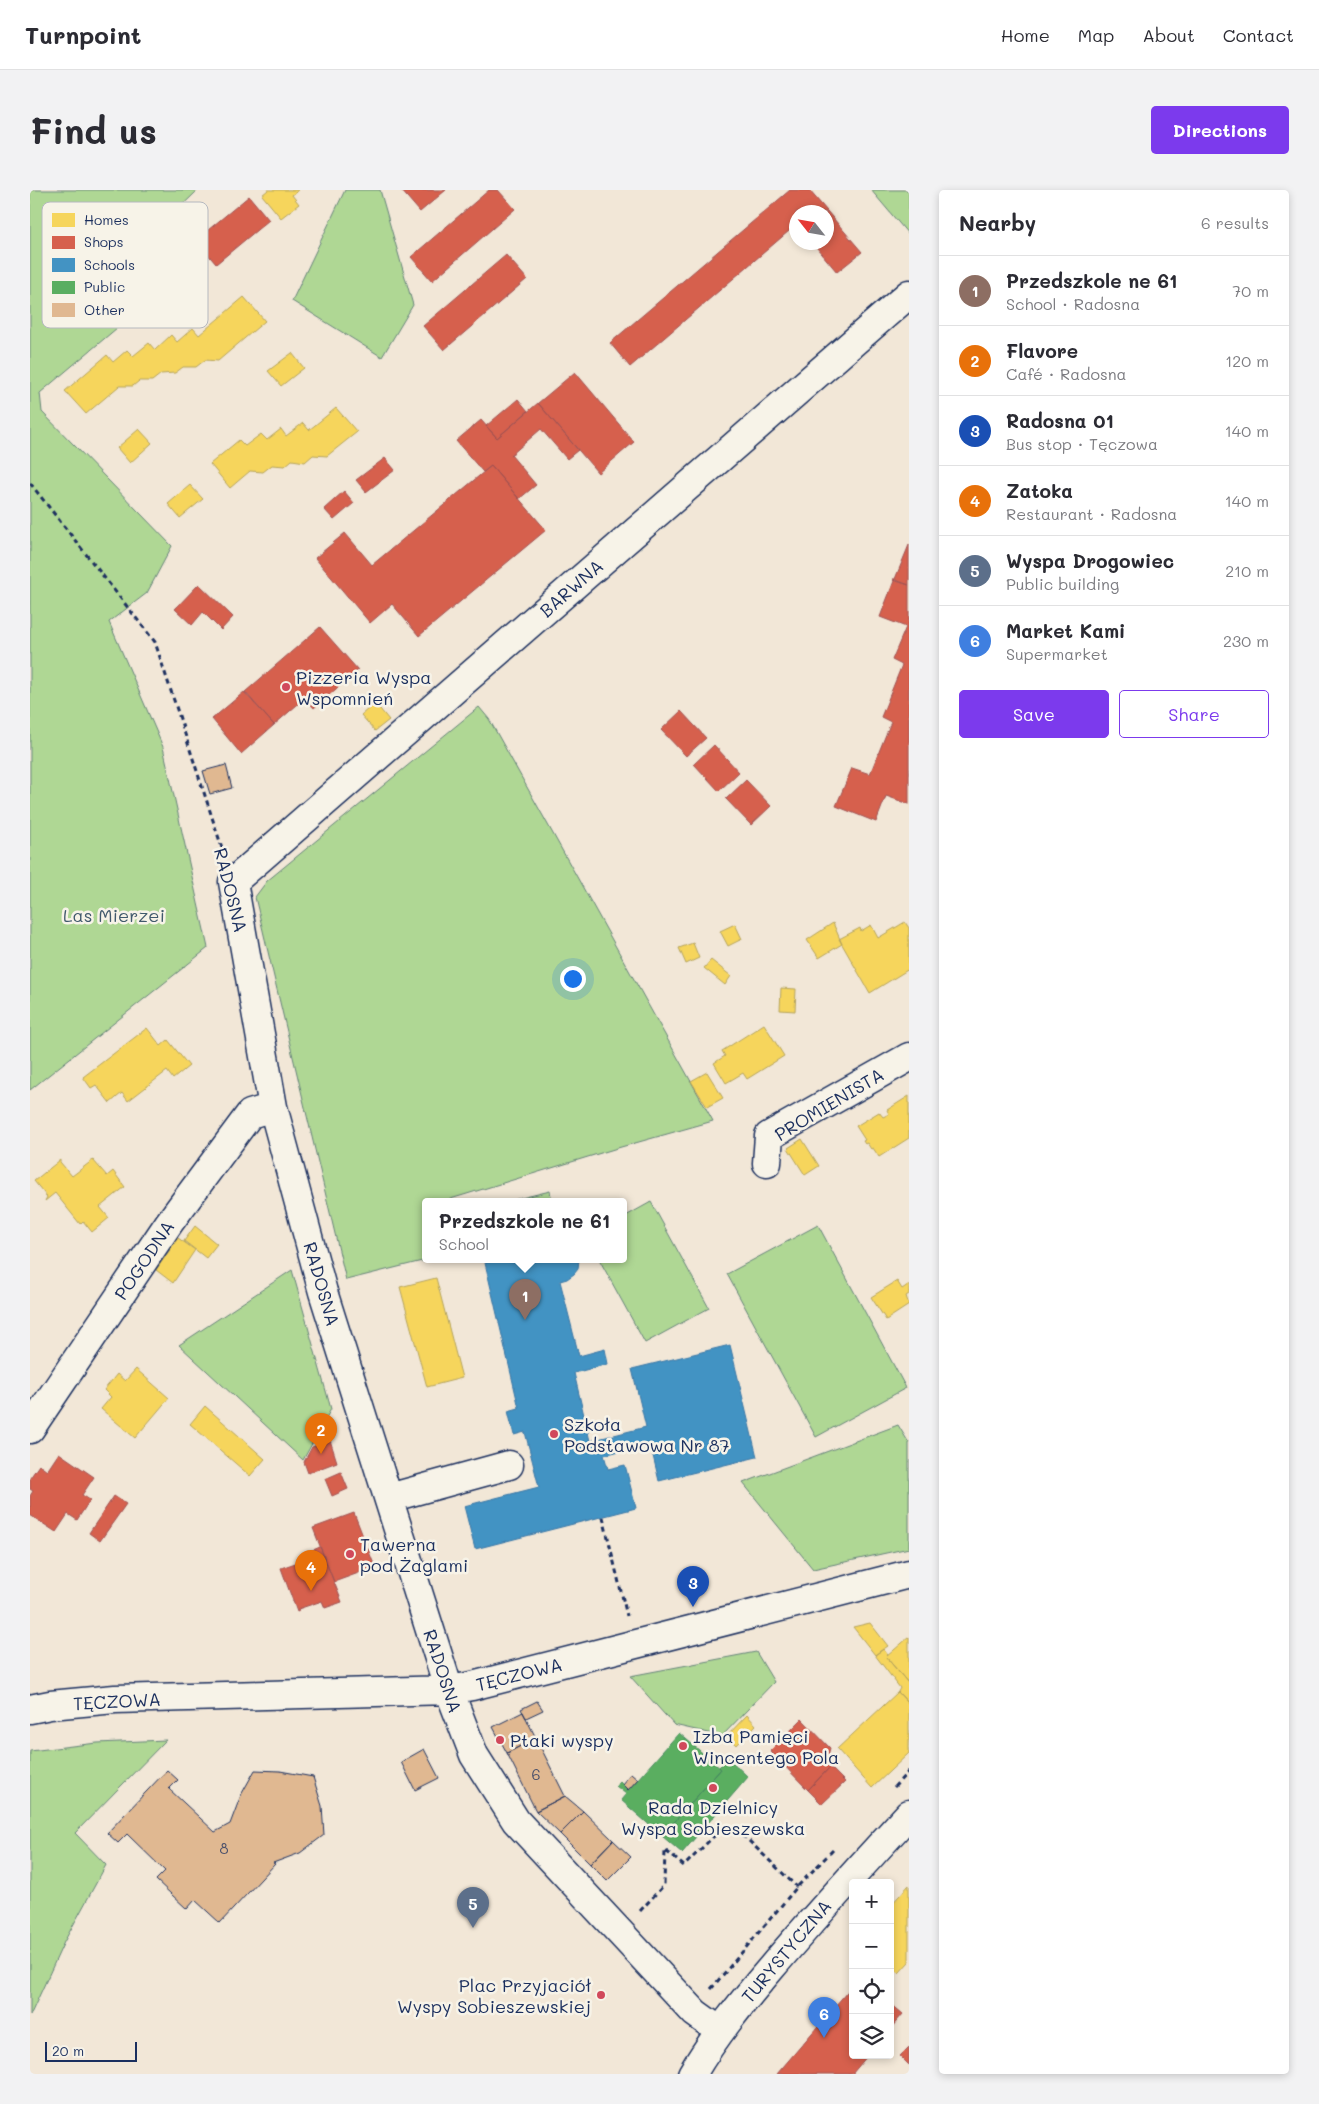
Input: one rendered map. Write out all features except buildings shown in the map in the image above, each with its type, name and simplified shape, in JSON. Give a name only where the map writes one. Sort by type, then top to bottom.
[{"type":"street","name":"BARWNA","points":[[233,882],[909,294]]},
{"type":"street","name":"RADOSNA","points":[[233,882],[273,1107],[323,1292],[449,1690],[474,1754],[516,1821],[695,2013],[720,2031]]},
{"type":"street","name":"PROMIENISTA","points":[[767,1164],[769,1136],[909,1057]]},
{"type":"street","name":"POGODNA","points":[[30,1429],[169,1223],[250,1114],[273,1107]]},
{"type":"street","points":[[389,1498],[509,1464]]},
{"type":"street","name":"TĘCZOWA","points":[[30,1709],[50,1705],[115,1699],[449,1690],[472,1686],[909,1574]]},
{"type":"street","name":"TURYSTYCZNA","points":[[692,2074],[720,2031],[827,1902],[909,1814]]},
{"type":"path","name":"RADOSNA","points":[[30,484],[154,642],[233,882]]},
{"type":"path","points":[[603,1517],[628,1619]]},
{"type":"path","points":[[637,1914],[664,1885],[664,1850],[684,1866],[723,1827],[746,1838],[797,1887]]},
{"type":"green space","name":"Las Mierzei","points":[[30,190],[198,190],[186,202],[42,202],[42,328],[117,328],[40,393],[42,412],[172,546],[147,593],[109,622],[163,747],[208,948],[30,1090]]},
{"type":"green space","points":[[345,190],[380,190],[413,305],[382,357],[292,301]]},
{"type":"green space","points":[[871,190],[909,190],[909,235]]},
{"type":"green space","points":[[479,707],[489,719],[713,1121],[454,1198],[422,1198],[422,1261],[346,1280],[255,897],[267,881]]},
{"type":"green space","points":[[550,1191],[551,1198],[521,1198]]},
{"type":"green space","points":[[651,1202],[709,1308],[645,1343],[601,1263],[627,1263],[627,1215]]},
{"type":"green space","points":[[818,1225],[906,1388],[816,1437],[727,1274]]},
{"type":"green space","points":[[292,1270],[331,1409],[303,1460],[179,1345]]},
{"type":"green space","points":[[898,1425],[909,1443],[909,1548],[813,1569],[743,1483]]},
{"type":"green space","points":[[756,1652],[774,1682],[722,1736],[674,1725],[630,1676]]},
{"type":"green space","points":[[166,1740],[75,1833],[106,1865],[64,1942],[30,2016],[30,1751],[97,1743]]},
{"type":"place","name":"Pizzeria Wyspa Wspomnień","points":[[286,687]]},
{"type":"place","name":"Przedszkole ne 61","points":[[525,1320]]},
{"type":"place","name":"Szkoła Podstawowa Nr 87","points":[[554,1434]]},
{"type":"place","name":"Flavore","points":[[321,1454]]},
{"type":"place","name":"Tawerna pod Żaglami","points":[[350,1554]]},
{"type":"place","name":"Zatoka","points":[[311,1591]]},
{"type":"place","name":"Radosna 01","points":[[693,1607]]},
{"type":"place","name":"Ptaki wyspy","points":[[500,1740]]},
{"type":"place","name":"Izba Pamięci Wincentego Pola","points":[[683,1746]]},
{"type":"place","name":"Rada Dzielnicy Wyspa Sobieszewska","points":[[713,1788]]},
{"type":"place","name":"Wyspa Drogowiec","points":[[473,1928]]},
{"type":"place","name":"Plac Przyjaciół Wyspy Sobieszewskiej","points":[[601,1995]]},
{"type":"place","name":"Market Kami","points":[[824,2038]]}]
